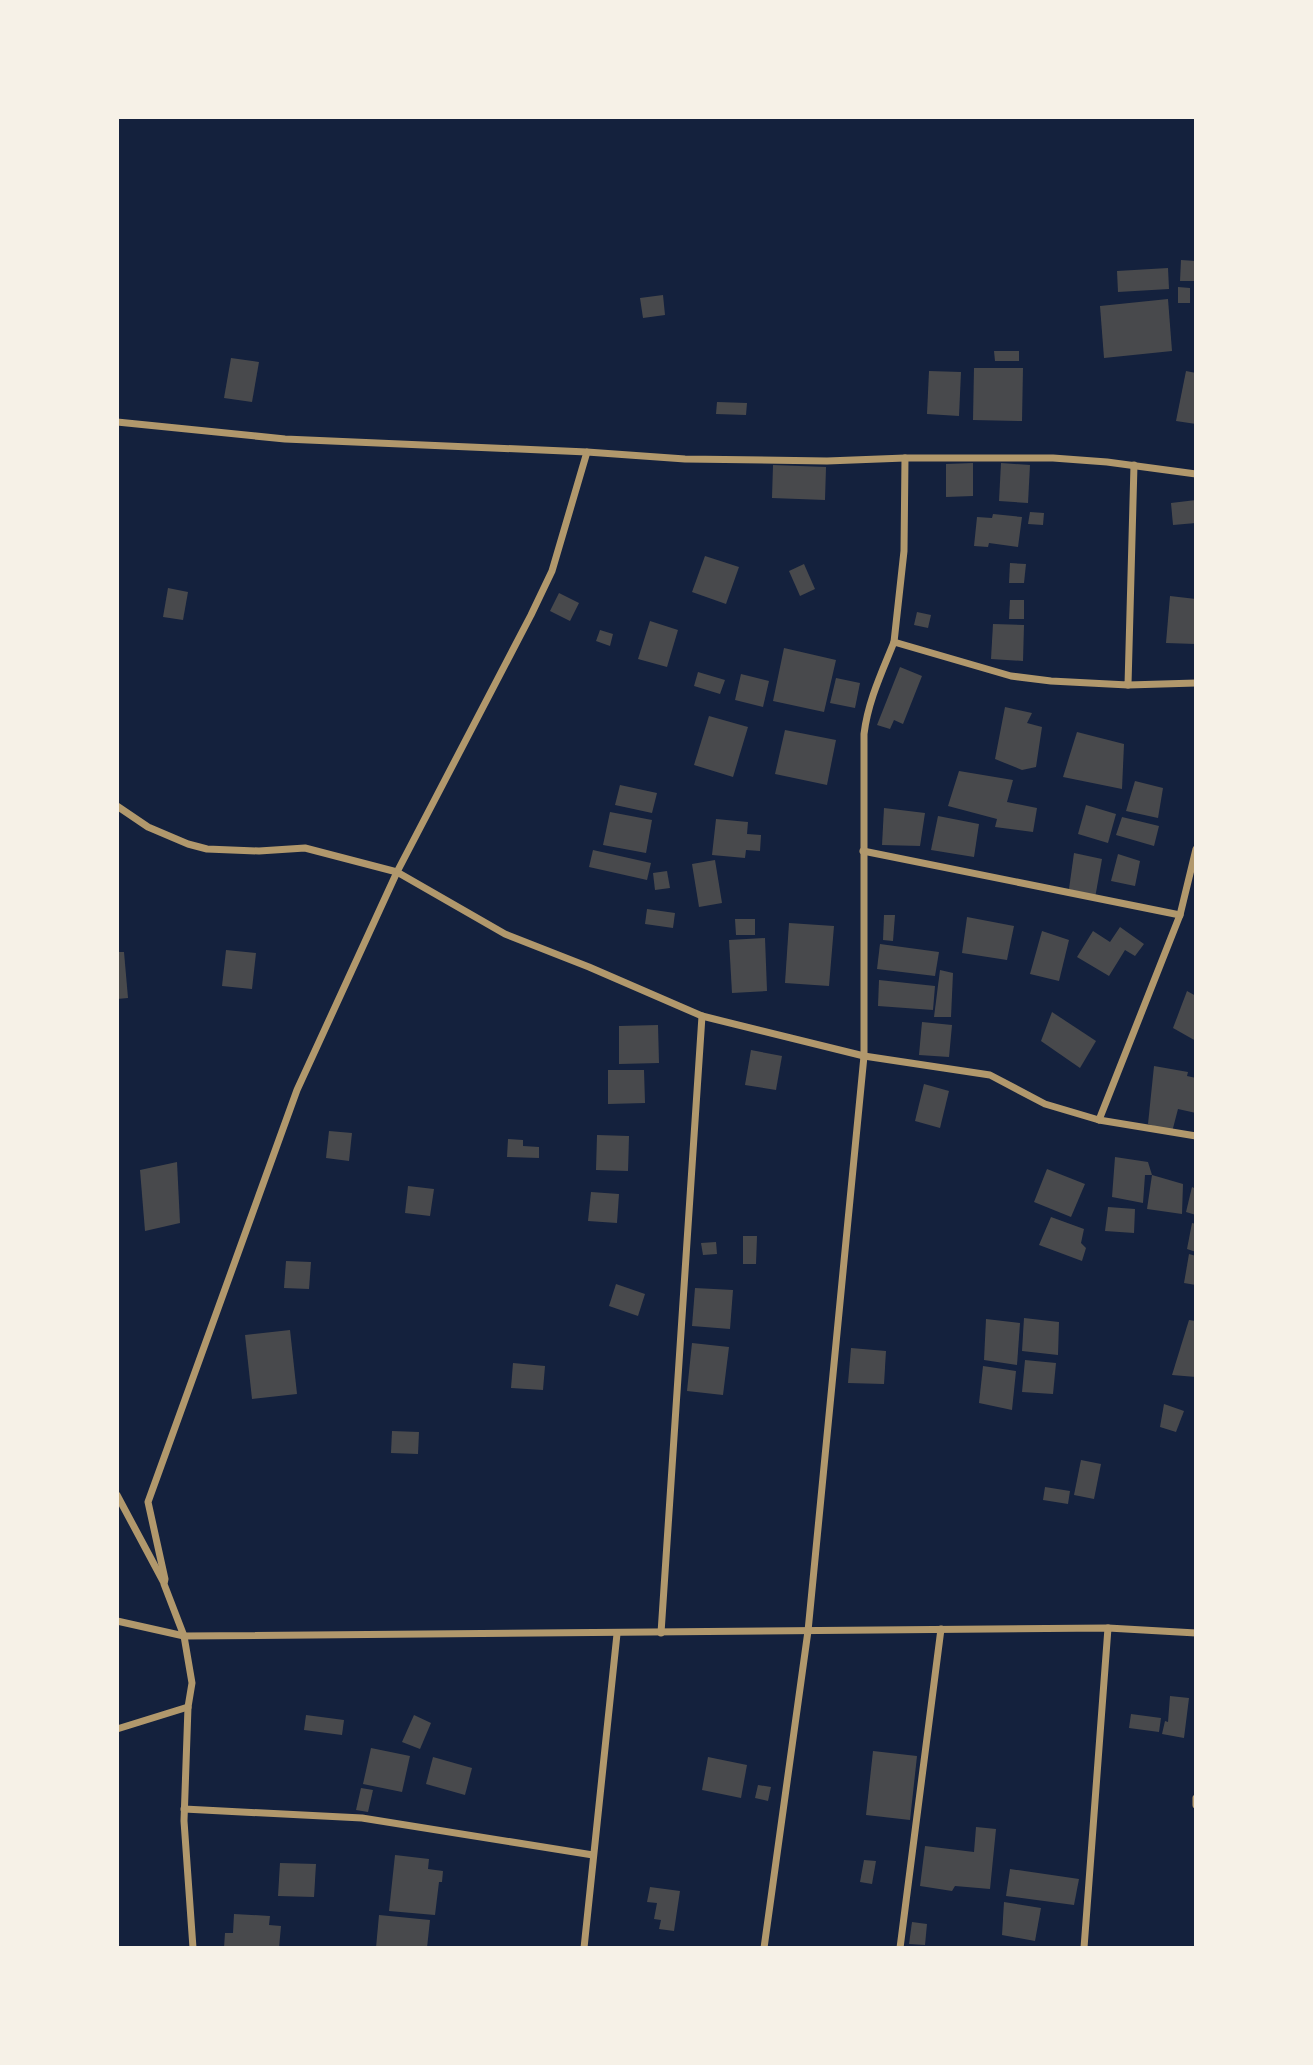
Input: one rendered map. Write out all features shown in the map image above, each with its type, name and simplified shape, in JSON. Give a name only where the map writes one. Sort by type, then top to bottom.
[{"type":"street","points":[[117,422],[285,439],[587,452],[685,460],[1053,458],[1196,474]]},
{"type":"street","points":[[164,1584],[148,1502],[297,1090],[397,872],[552,571],[587,452]]},
{"type":"street","points":[[764,1948],[808,1630],[864,1056],[863,734],[874,690],[894,642],[904,551],[905,458]]},
{"type":"street","points":[[1128,685],[1134,465]]},
{"type":"street","points":[[894,642],[1020,678],[1128,685],[1196,683]]},
{"type":"street","points":[[117,806],[148,827],[207,849],[259,852],[305,848],[397,872],[505,934],[702,1016],[864,1056],[990,1075],[1045,1104],[1099,1120],[1196,1136]]},
{"type":"street","points":[[1099,1120],[1180,915],[1196,849]]},
{"type":"street","points":[[863,851],[1180,915]]},
{"type":"street","points":[[661,1633],[702,1016]]},
{"type":"street","points":[[117,1495],[164,1584],[184,1636],[192,1683],[188,1707],[184,1809],[193,1948]]},
{"type":"street","points":[[117,1621],[184,1636],[1108,1628],[1196,1633]]},
{"type":"street","points":[[1084,1948],[1108,1628]]},
{"type":"street","points":[[900,1948],[941,1629]]},
{"type":"street","points":[[584,1948],[617,1634]]},
{"type":"street","points":[[117,1729],[188,1707]]},
{"type":"street","points":[[1196,1798],[1196,1805]]},
{"type":"street","points":[[184,1809],[362,1818],[593,1855]]},
{"type":"building","points":[[1181,260],[1196,261],[1196,281],[1180,281]]},
{"type":"building","points":[[1168,268],[1169,289],[1118,292],[1117,271]]},
{"type":"building","points":[[1178,287],[1190,288],[1190,303],[1178,303]]},
{"type":"building","points":[[663,295],[665,315],[643,318],[640,298]]},
{"type":"building","points":[[1168,299],[1172,351],[1104,358],[1100,306]]},
{"type":"building","points":[[994,351],[1019,351],[1019,361],[995,361]]},
{"type":"building","points":[[231,358],[259,362],[252,402],[224,398]]},
{"type":"building","points":[[974,368],[1023,368],[1022,421],[973,420]]},
{"type":"building","points":[[929,371],[961,372],[959,416],[927,414]]},
{"type":"building","points":[[1186,371],[1196,373],[1196,424],[1176,421]]},
{"type":"building","points":[[717,402],[747,403],[746,415],[716,414]]},
{"type":"building","points":[[973,463],[973,496],[946,497],[946,464]]},
{"type":"building","points":[[1001,463],[1030,465],[1028,503],[999,501]]},
{"type":"building","points":[[773,465],[826,467],[825,500],[772,498]]},
{"type":"building","points":[[1196,500],[1196,523],[1173,525],[1171,503]]},
{"type":"building","points":[[1030,512],[1044,513],[1043,525],[1028,524]]},
{"type":"building","points":[[993,514],[1022,517],[1018,547],[989,543],[988,547],[974,546],[977,517],[992,518]]},
{"type":"building","points":[[705,556],[739,567],[726,604],[692,592]]},
{"type":"building","points":[[1010,563],[1026,564],[1024,583],[1009,583]]},
{"type":"building","points":[[804,564],[815,589],[800,596],[789,571]]},
{"type":"building","points":[[168,588],[188,592],[183,620],[163,617]]},
{"type":"building","points":[[559,593],[579,603],[570,621],[550,611]]},
{"type":"building","points":[[1170,596],[1196,599],[1196,644],[1166,643]]},
{"type":"building","points":[[1010,600],[1024,600],[1024,619],[1009,619]]},
{"type":"building","points":[[917,612],[931,615],[928,628],[914,625]]},
{"type":"building","points":[[650,621],[678,630],[667,667],[638,659]]},
{"type":"building","points":[[993,624],[1024,625],[1023,661],[991,659]]},
{"type":"building","points":[[600,630],[613,634],[610,646],[596,641]]},
{"type":"building","points":[[784,648],[836,660],[824,712],[773,701]]},
{"type":"building","points":[[900,667],[922,676],[903,724],[894,720],[890,729],[877,725]]},
{"type":"building","points":[[698,672],[725,680],[720,694],[694,686]]},
{"type":"building","points":[[741,674],[769,681],[763,707],[735,700]]},
{"type":"building","points":[[836,678],[860,683],[855,708],[830,703]]},
{"type":"building","points":[[1005,707],[1032,713],[1027,723],[1042,727],[1036,767],[1022,770],[995,759]]},
{"type":"building","points":[[709,716],[748,727],[733,777],[694,765]]},
{"type":"building","points":[[785,730],[836,740],[827,785],[775,774]]},
{"type":"building","points":[[1077,732],[1124,744],[1122,789],[1063,777]]},
{"type":"building","points":[[959,771],[1013,780],[1007,802],[1037,808],[1033,832],[995,827],[997,819],[948,806]]},
{"type":"building","points":[[1135,781],[1163,788],[1158,818],[1126,811]]},
{"type":"building","points":[[620,785],[657,793],[652,813],[615,805]]},
{"type":"building","points":[[1086,805],[1116,814],[1108,843],[1078,834]]},
{"type":"building","points":[[884,808],[925,813],[920,846],[882,845]]},
{"type":"building","points":[[610,812],[652,820],[646,853],[603,845]]},
{"type":"building","points":[[938,816],[979,824],[974,857],[931,850]]},
{"type":"building","points":[[1122,817],[1159,826],[1154,846],[1116,835]]},
{"type":"building","points":[[716,819],[748,822],[747,834],[761,835],[760,851],[746,850],[745,858],[712,855]]},
{"type":"building","points":[[593,850],[651,863],[647,880],[589,867]]},
{"type":"building","points":[[1074,853],[1102,859],[1095,898],[1069,889]]},
{"type":"building","points":[[1118,854],[1140,861],[1135,886],[1111,881]]},
{"type":"building","points":[[715,860],[722,903],[699,907],[692,864]]},
{"type":"building","points":[[667,871],[670,888],[655,890],[653,873]]},
{"type":"building","points":[[647,909],[675,913],[673,928],[645,924]]},
{"type":"building","points":[[884,915],[895,915],[893,941],[883,940]]},
{"type":"building","points":[[967,917],[1014,926],[1007,960],[962,953]]},
{"type":"building","points":[[735,919],[755,919],[755,935],[736,935]]},
{"type":"building","points":[[789,923],[834,926],[829,986],[785,983]]},
{"type":"building","points":[[1120,927],[1144,944],[1135,956],[1125,950],[1109,976],[1077,957],[1093,931],[1110,942]]},
{"type":"building","points":[[1042,931],[1069,940],[1059,981],[1030,974]]},
{"type":"building","points":[[765,938],[767,991],[732,993],[729,940]]},
{"type":"building","points":[[880,944],[939,952],[935,976],[877,969]]},
{"type":"building","points":[[226,950],[256,953],[252,989],[222,986]]},
{"type":"building","points":[[117,952],[124,952],[128,998],[117,999]]},
{"type":"building","points":[[940,970],[953,973],[951,1017],[934,1017]]},
{"type":"building","points":[[879,980],[935,986],[933,1010],[878,1006]]},
{"type":"building","points":[[1187,991],[1196,996],[1196,1041],[1173,1028]]},
{"type":"building","points":[[1052,1012],[1096,1041],[1080,1068],[1041,1041]]},
{"type":"building","points":[[922,1022],[952,1025],[949,1057],[919,1055]]},
{"type":"building","points":[[658,1025],[659,1063],[619,1064],[619,1026]]},
{"type":"building","points":[[751,1050],[782,1056],[776,1090],[745,1085]]},
{"type":"building","points":[[1154,1066],[1188,1072],[1187,1076],[1196,1078],[1196,1113],[1178,1109],[1172,1132],[1148,1124]]},
{"type":"building","points":[[608,1070],[644,1070],[645,1103],[608,1104]]},
{"type":"building","points":[[924,1084],[949,1091],[940,1128],[915,1121]]},
{"type":"building","points":[[329,1131],[352,1133],[349,1161],[326,1158]]},
{"type":"building","points":[[597,1135],[629,1136],[628,1171],[596,1170]]},
{"type":"building","points":[[508,1139],[523,1140],[523,1146],[539,1147],[539,1158],[507,1157]]},
{"type":"building","points":[[1115,1157],[1148,1162],[1152,1175],[1145,1175],[1143,1203],[1112,1197]]},
{"type":"building","points":[[177,1162],[180,1223],[145,1231],[140,1170]]},
{"type":"building","points":[[1047,1169],[1085,1184],[1071,1217],[1034,1202]]},
{"type":"building","points":[[1152,1175],[1183,1184],[1182,1214],[1147,1209]]},
{"type":"building","points":[[408,1186],[434,1189],[430,1216],[405,1213]]},
{"type":"building","points":[[1192,1187],[1196,1189],[1196,1215],[1186,1212]]},
{"type":"building","points":[[591,1192],[619,1194],[617,1223],[588,1221]]},
{"type":"building","points":[[1108,1207],[1135,1209],[1134,1233],[1105,1231]]},
{"type":"building","points":[[1051,1217],[1084,1229],[1081,1243],[1086,1248],[1082,1261],[1039,1245]]},
{"type":"building","points":[[1192,1223],[1196,1224],[1196,1252],[1187,1249]]},
{"type":"building","points":[[743,1236],[757,1236],[756,1264],[743,1264]]},
{"type":"building","points":[[716,1242],[717,1254],[703,1255],[701,1243]]},
{"type":"building","points":[[1189,1254],[1196,1256],[1196,1285],[1184,1283]]},
{"type":"building","points":[[286,1261],[311,1262],[309,1289],[284,1288]]},
{"type":"building","points":[[616,1284],[645,1294],[638,1316],[609,1306]]},
{"type":"building","points":[[695,1288],[733,1290],[730,1329],[692,1326]]},
{"type":"building","points":[[1024,1318],[1059,1322],[1058,1355],[1022,1351]]},
{"type":"building","points":[[986,1319],[1020,1323],[1017,1365],[984,1360]]},
{"type":"building","points":[[1189,1320],[1196,1321],[1196,1377],[1172,1375]]},
{"type":"building","points":[[290,1330],[297,1394],[252,1399],[245,1335]]},
{"type":"building","points":[[692,1343],[729,1347],[723,1395],[687,1391]]},
{"type":"building","points":[[851,1348],[886,1351],[884,1384],[848,1383]]},
{"type":"building","points":[[1025,1360],[1056,1363],[1053,1394],[1022,1392]]},
{"type":"building","points":[[513,1363],[545,1366],[543,1390],[511,1388]]},
{"type":"building","points":[[983,1366],[1016,1371],[1012,1410],[979,1403]]},
{"type":"building","points":[[1164,1404],[1184,1411],[1176,1432],[1160,1427]]},
{"type":"building","points":[[392,1431],[419,1432],[418,1454],[391,1453]]},
{"type":"building","points":[[1081,1460],[1101,1464],[1094,1499],[1074,1495]]},
{"type":"building","points":[[1045,1487],[1070,1491],[1068,1504],[1043,1500]]},
{"type":"building","points":[[1170,1696],[1189,1698],[1184,1738],[1162,1734],[1165,1721],[1168,1722]]},
{"type":"building","points":[[1131,1714],[1161,1718],[1159,1732],[1129,1728]]},
{"type":"building","points":[[306,1715],[344,1720],[342,1735],[304,1730]]},
{"type":"building","points":[[414,1715],[431,1723],[420,1749],[402,1742]]},
{"type":"building","points":[[371,1748],[410,1756],[402,1792],[363,1784]]},
{"type":"building","points":[[873,1751],[917,1756],[910,1820],[866,1815]]},
{"type":"building","points":[[433,1757],[472,1768],[465,1795],[426,1784]]},
{"type":"building","points":[[708,1757],[747,1765],[741,1798],[702,1790]]},
{"type":"building","points":[[758,1785],[771,1787],[768,1801],[755,1798]]},
{"type":"building","points":[[361,1788],[373,1790],[368,1812],[356,1810]]},
{"type":"building","points":[[976,1827],[996,1829],[990,1889],[955,1886],[952,1891],[920,1886],[925,1846],[974,1852]]},
{"type":"building","points":[[395,1855],[429,1859],[428,1869],[443,1871],[435,1915],[389,1911]]},
{"type":"building","points":[[864,1860],[876,1861],[872,1884],[860,1882]]},
{"type":"building","points":[[280,1863],[316,1864],[314,1897],[278,1896]]},
{"type":"building","points":[[1010,1869],[1079,1879],[1074,1905],[1006,1896]]},
{"type":"building","points":[[650,1887],[680,1891],[674,1931],[659,1929],[661,1920],[654,1919],[657,1903],[647,1902]]},
{"type":"building","points":[[1004,1902],[1041,1908],[1035,1941],[1002,1935]]},
{"type":"building","points":[[234,1914],[270,1916],[269,1925],[281,1926],[279,1948],[224,1948],[225,1933],[233,1933]]},
{"type":"building","points":[[379,1915],[430,1920],[427,1948],[376,1948]]},
{"type":"building","points":[[912,1922],[927,1924],[925,1945],[909,1944]]}]
